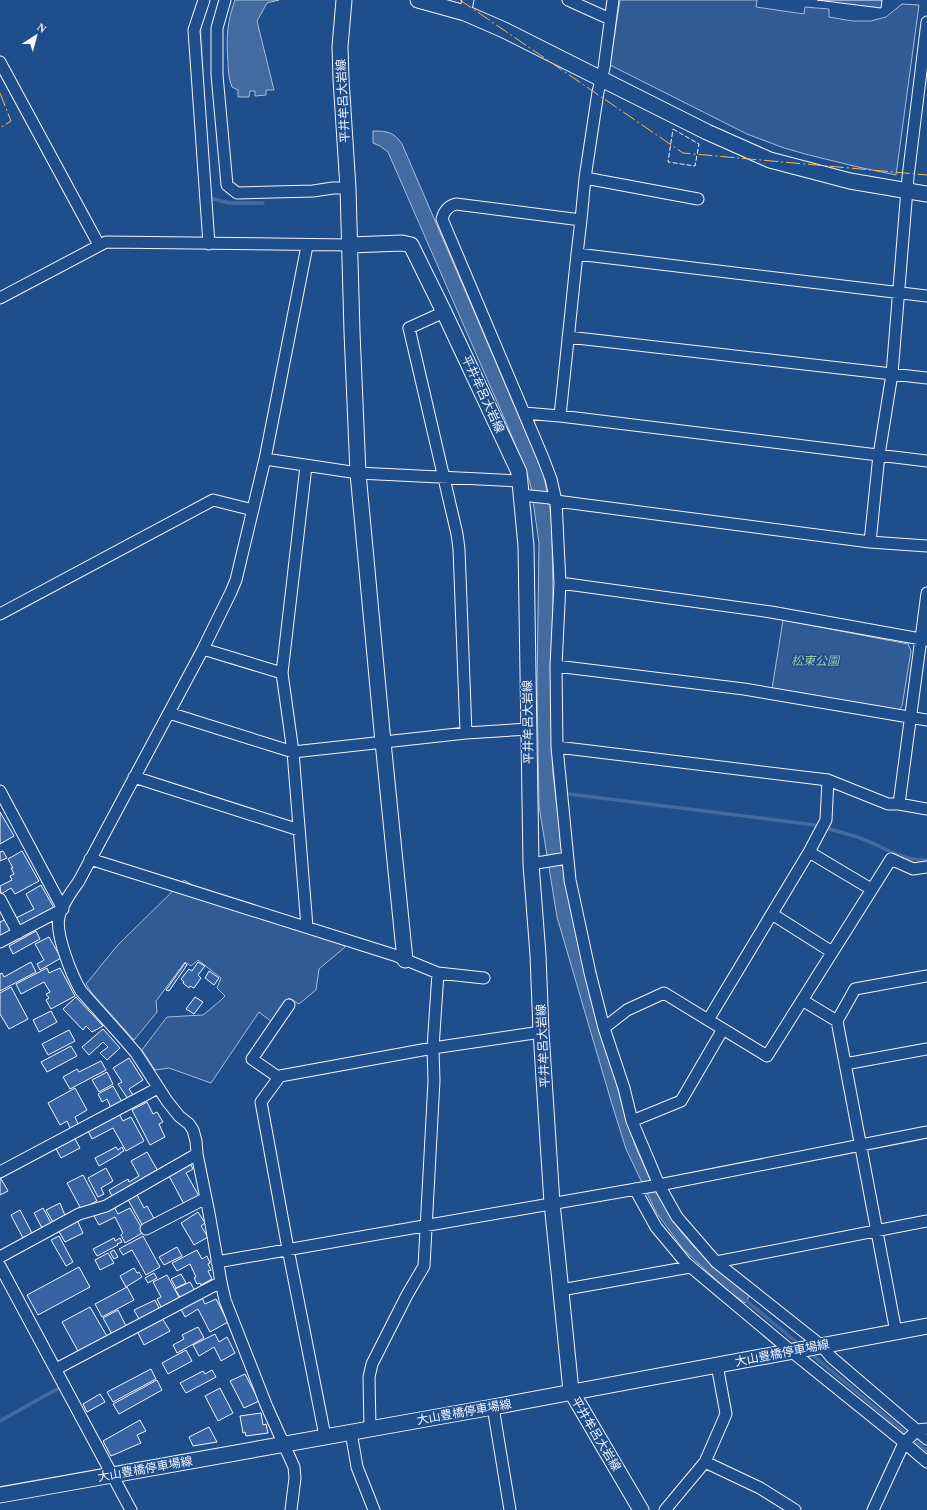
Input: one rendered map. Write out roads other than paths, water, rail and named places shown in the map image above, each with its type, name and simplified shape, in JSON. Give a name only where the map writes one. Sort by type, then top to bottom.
[{"type":"main road","name":"平井牟呂大岩線","points":[[344,0],[340,47],[350,245],[402,242],[411,245],[519,472],[524,491],[528,729],[537,862],[541,1032],[552,1203],[571,1391],[641,1510]]},
{"type":"main road","points":[[418,0],[466,6],[504,30],[707,132],[770,160],[850,181],[927,194]]},
{"type":"main road","points":[[350,245],[358,473],[405,960]]},
{"type":"main road","name":"大山豊橋停車場線","points":[[0,1495],[493,1407],[571,1391],[927,1326]]},
{"type":"street","points":[[204,0],[194,30],[209,244]]},
{"type":"street","points":[[225,0],[217,28],[217,75],[227,185],[237,192],[313,191],[333,188],[348,188]]},
{"type":"street","points":[[568,0],[610,19]]},
{"type":"street","points":[[560,416],[585,178],[598,92],[604,68],[613,0]]},
{"type":"street","points":[[870,542],[879,455],[892,374],[907,191],[927,22]]},
{"type":"street","points":[[0,62],[99,245]]},
{"type":"street","points":[[585,178],[698,199]]},
{"type":"street","points":[[581,220],[456,204],[450,206],[444,213],[442,219],[551,479],[560,583],[556,666],[557,747],[567,858],[578,922],[604,1028],[624,1088],[632,1121],[659,1185],[677,1217],[716,1262],[831,1357],[922,1429],[927,1439]]},
{"type":"street","points":[[0,298],[106,242],[307,246],[350,245]]},
{"type":"street","points":[[291,1510],[295,1478],[294,1467],[283,1444],[225,1300],[193,1130],[189,1124],[179,1116],[158,1088],[136,1053],[86,997],[76,983],[63,948],[59,927],[59,917],[203,649],[236,580],[265,459],[307,246]]},
{"type":"street","points":[[577,254],[927,296]]},
{"type":"street","points":[[444,312],[409,328],[457,534],[459,549],[466,733]]},
{"type":"street","points":[[568,337],[927,378]]},
{"type":"street","points":[[524,413],[560,416],[927,461]]},
{"type":"street","points":[[265,459],[358,473],[443,477],[524,491],[553,500],[870,542],[927,546]]},
{"type":"street","points":[[306,466],[282,673],[293,752],[307,927]]},
{"type":"street","points":[[0,614],[213,500],[253,510]]},
{"type":"street","points":[[560,583],[772,612],[924,639]]},
{"type":"street","points":[[899,804],[924,639],[927,593]]},
{"type":"street","points":[[203,649],[282,673]]},
{"type":"street","points":[[556,666],[744,689],[927,720]]},
{"type":"street","points":[[169,713],[293,752],[466,733],[528,729]]},
{"type":"street","points":[[557,747],[828,780],[888,804],[899,804],[927,809]]},
{"type":"street","points":[[134,777],[299,830]]},
{"type":"street","points":[[708,1020],[809,852],[826,820],[828,780]]},
{"type":"street","points":[[0,792],[63,909]]},
{"type":"street","points":[[809,852],[871,889]]},
{"type":"street","points":[[537,862],[567,858]]},
{"type":"street","points":[[90,859],[394,955],[438,973],[484,978]]},
{"type":"street","points":[[604,1028],[627,1010],[664,993],[767,1056],[871,889],[891,860],[913,869],[927,867]]},
{"type":"street","points":[[0,899],[18,933]]},
{"type":"street","points":[[0,942],[63,909]]},
{"type":"street","points":[[772,914],[832,952]]},
{"type":"street","points":[[370,1428],[369,1377],[372,1364],[407,1295],[424,1266],[434,1081],[433,1048],[438,973]]},
{"type":"street","points":[[896,1332],[838,1021],[855,989],[927,976]]},
{"type":"street","points":[[802,1000],[838,1021]]},
{"type":"street","points":[[278,1077],[252,1059],[289,1005]]},
{"type":"street","points":[[632,1121],[681,1101],[723,1029]]},
{"type":"street","points":[[325,1436],[261,1102],[280,1076],[433,1048],[541,1032]]},
{"type":"street","points":[[845,1064],[927,1049]]},
{"type":"street","points":[[0,1172],[158,1088]]},
{"type":"street","points":[[217,1262],[659,1185],[927,1132]]},
{"type":"street","points":[[0,1257],[79,1214],[106,1206],[197,1154]]},
{"type":"street","points":[[635,1189],[656,1227],[690,1267],[900,1438],[927,1462]]},
{"type":"street","points":[[146,1229],[206,1198]]},
{"type":"street","points":[[716,1262],[927,1222]]},
{"type":"street","points":[[0,1266],[131,1510]]},
{"type":"street","points":[[561,1290],[690,1267]]},
{"type":"street","points":[[56,1369],[221,1282]]},
{"type":"street","points":[[665,1510],[705,1462],[726,1414],[717,1365]]},
{"type":"street","points":[[493,1407],[510,1510]]},
{"type":"street","points":[[873,1510],[904,1443],[922,1429]]},
{"type":"street","points":[[351,1432],[358,1467],[374,1510]]},
{"type":"street","points":[[705,1462],[760,1488],[795,1510]]},
{"type":"waterway","points":[[200,25],[202,71]]},
{"type":"waterway","points":[[209,197],[229,203],[263,203]]},
{"type":"waterway","points":[[569,794],[815,825]]},
{"type":"waterway","points":[[829,829],[868,841],[901,856],[918,860],[927,860]]},
{"type":"waterway","points":[[743,1298],[800,1345]]},
{"type":"waterway","points":[[810,1353],[927,1451]]},
{"type":"waterway","points":[[0,1421],[57,1389],[60,1388],[61,1390]]},
{"type":"park label","name":"松東公園","points":[[815,661]]}]
